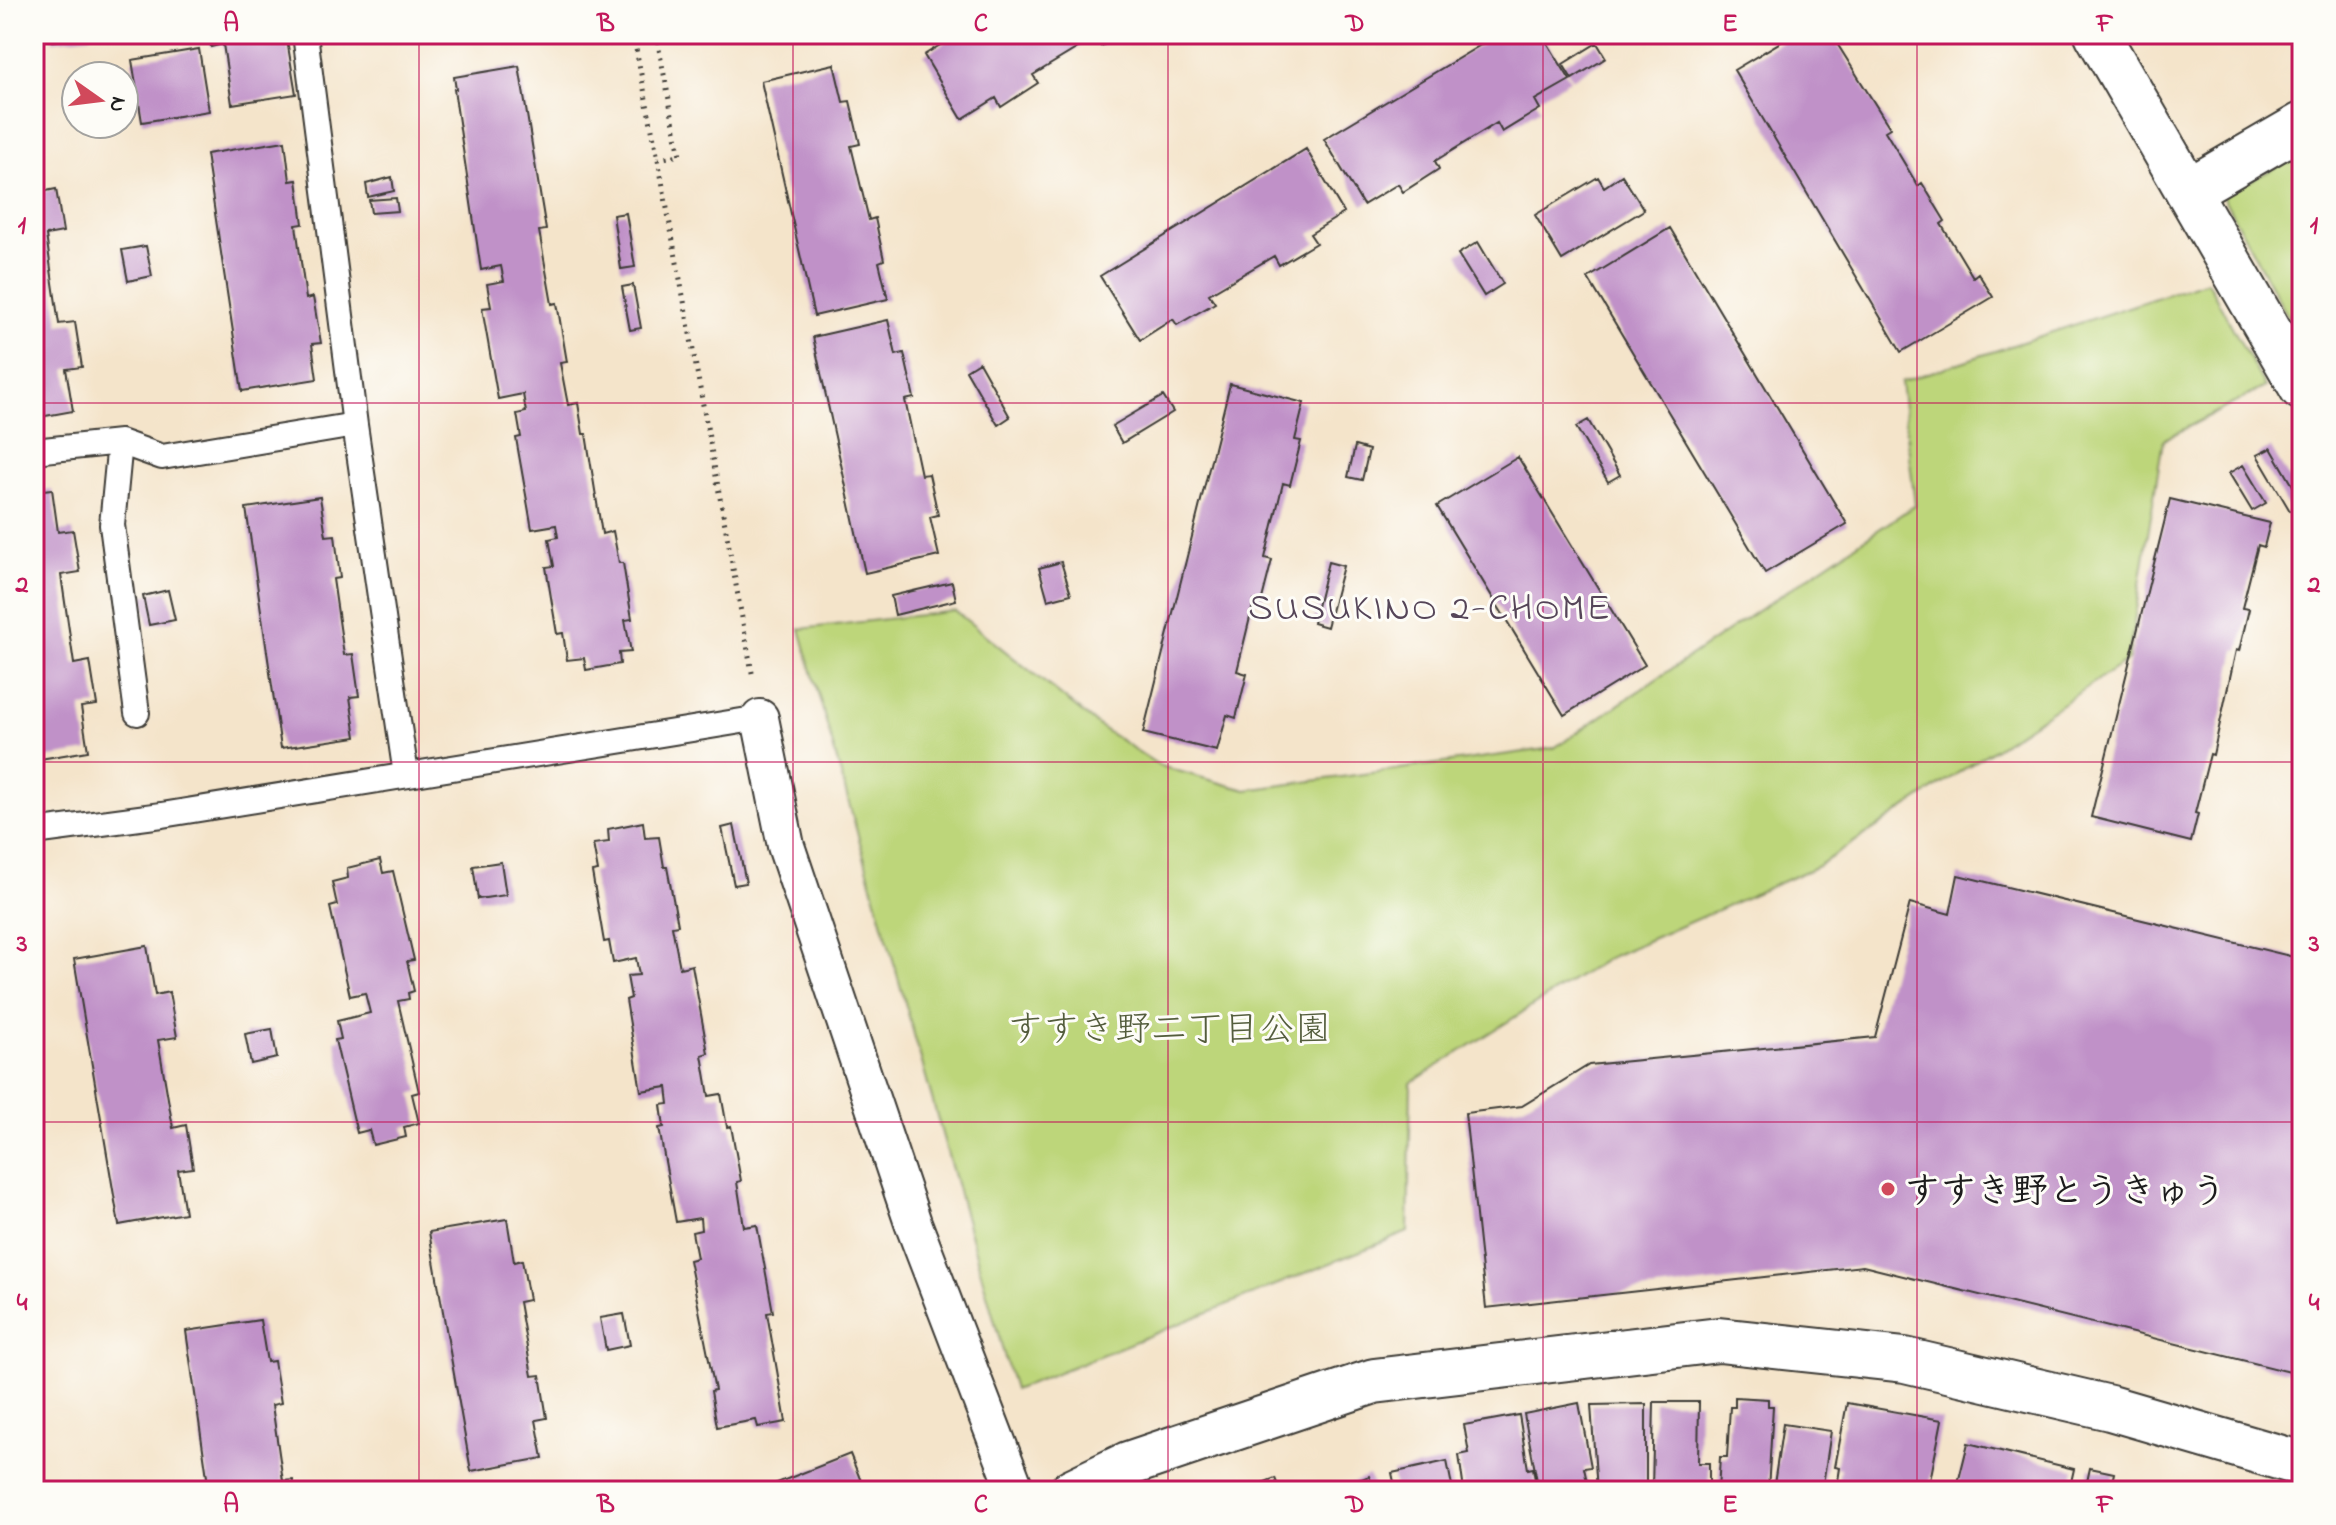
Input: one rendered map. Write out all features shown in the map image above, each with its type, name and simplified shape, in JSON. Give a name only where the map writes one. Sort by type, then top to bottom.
[{"type":"street","points":[[2097,34],[2302,388]]},
{"type":"street","points":[[2188,191],[2302,125]]},
{"type":"street","points":[[760,718],[786,846],[913,1223],[1016,1491]]},
{"type":"street","points":[[1072,1491],[1128,1464],[1374,1381],[1719,1340],[1905,1360],[2110,1408],[2302,1464]]},
{"type":"lane","points":[[305,34],[355,425],[406,775]]},
{"type":"lane","points":[[34,451],[120,442],[162,457],[355,425]]},
{"type":"lane","points":[[120,442],[112,525],[137,713]]},
{"type":"lane","points":[[34,832],[162,815],[760,718]]},
{"type":"path","points":[[633,34],[760,718]]},
{"type":"path","points":[[656,34],[680,155],[658,159]]},
{"type":"green space","points":[[2302,154],[2302,343],[2222,195]]},
{"type":"green space","name":"すすき野二丁目公園","points":[[2207,281],[2265,387],[2163,440],[2128,660],[1818,866],[1608,958],[1411,1083],[1408,1232],[1014,1390],[800,629],[955,611],[1099,726],[1160,766],[1246,790],[1554,748],[1915,505],[1901,382]]},
{"type":"building","points":[[52,34],[91,34],[91,36],[53,41]]},
{"type":"building","points":[[209,34],[286,34],[296,94],[232,104],[223,44],[211,47]]},
{"type":"building","points":[[958,34],[1121,34],[1101,46],[1096,37],[1033,75],[1038,83],[1001,107],[996,98],[962,119],[924,55]]},
{"type":"building","points":[[1499,34],[1542,34],[1570,80],[1535,100],[1540,109],[1502,132],[1497,123],[1435,161],[1439,169],[1403,192],[1398,184],[1363,205],[1324,139]]},
{"type":"building","points":[[1794,34],[1831,34],[1890,128],[1885,131],[1918,186],[1922,183],[1945,221],[1941,224],[1973,277],[1978,273],[1993,297],[1901,352],[1734,70]]},
{"type":"building","points":[[1597,43],[1606,58],[1572,79],[1563,64]]},
{"type":"building","points":[[199,49],[209,111],[142,122],[140,60],[132,60]]},
{"type":"building","points":[[834,64],[843,102],[850,101],[860,144],[851,146],[869,220],[875,218],[884,260],[879,262],[888,299],[814,316],[761,81]]},
{"type":"building","points":[[519,66],[546,230],[539,231],[552,304],[557,303],[567,362],[560,363],[568,405],[578,403],[602,534],[613,531],[619,563],[623,563],[632,619],[625,620],[631,652],[619,653],[620,664],[586,670],[584,658],[567,660],[563,633],[557,634],[546,567],[554,566],[549,539],[558,537],[556,525],[532,529],[516,438],[521,437],[517,414],[526,412],[523,394],[498,399],[482,308],[491,307],[487,284],[504,281],[501,266],[481,270],[454,89],[454,77]]},
{"type":"building","points":[[285,141],[290,181],[297,180],[303,224],[296,225],[306,299],[313,297],[321,343],[312,344],[317,379],[242,391],[206,154]]},
{"type":"building","points":[[1306,149],[1344,213],[1310,234],[1316,243],[1279,265],[1274,256],[1209,294],[1215,303],[1177,325],[1173,319],[1140,340],[1100,276]]},
{"type":"building","points":[[34,157],[41,192],[56,189],[63,232],[46,235],[59,324],[75,322],[82,367],[66,369],[73,411],[34,418]]},
{"type":"building","points":[[1622,175],[1644,210],[1562,260],[1535,215],[1598,177],[1604,187]]},
{"type":"building","points":[[392,177],[394,191],[368,197],[366,184]]},
{"type":"building","points":[[396,198],[398,211],[371,213],[369,200]]},
{"type":"building","points":[[626,213],[635,267],[621,269],[613,215]]},
{"type":"building","points":[[1670,228],[1847,524],[1765,573],[1588,278]]},
{"type":"building","points":[[1478,242],[1503,284],[1484,296],[1458,254]]},
{"type":"building","points":[[146,246],[152,276],[128,281],[122,250]]},
{"type":"building","points":[[633,285],[641,328],[630,330],[622,287]]},
{"type":"building","points":[[888,320],[896,355],[904,353],[914,398],[905,400],[921,475],[929,474],[938,515],[930,517],[939,556],[865,573],[813,337]]},
{"type":"building","points":[[979,362],[1010,417],[998,425],[966,370]]},
{"type":"building","points":[[1230,384],[1304,403],[1295,440],[1301,441],[1290,485],[1283,483],[1265,558],[1272,560],[1261,603],[1254,601],[1237,671],[1247,674],[1236,718],[1227,715],[1217,751],[1143,733]]},
{"type":"building","points":[[1163,396],[1173,412],[1122,443],[1112,426]]},
{"type":"building","points":[[1588,420],[1620,475],[1608,482],[1576,427]]},
{"type":"building","points":[[1355,446],[1369,450],[1362,480],[1348,477]]},
{"type":"building","points":[[2271,448],[2302,501],[2290,511],[2257,455]]},
{"type":"building","points":[[1518,457],[1645,665],[1564,715],[1437,506]]},
{"type":"building","points":[[2243,465],[2266,503],[2252,511],[2229,473]]},
{"type":"building","points":[[52,489],[58,532],[73,530],[80,572],[61,575],[74,664],[90,661],[97,705],[81,707],[88,751],[34,760],[34,491]]},
{"type":"building","points":[[320,497],[326,536],[335,535],[340,578],[333,579],[344,655],[353,654],[359,696],[350,697],[356,737],[281,748],[246,508]]},
{"type":"building","points":[[2170,499],[2270,523],[2264,547],[2258,545],[2242,608],[2249,609],[2239,651],[2236,650],[2213,755],[2210,754],[2195,813],[2198,814],[2191,842],[2091,817]]},
{"type":"building","points":[[1061,562],[1071,594],[1048,600],[1039,568]]},
{"type":"building","points":[[1328,562],[1343,566],[1327,627],[1313,623]]},
{"type":"building","points":[[952,582],[956,600],[895,615],[891,596]]},
{"type":"building","points":[[168,590],[175,620],[149,625],[143,596]]},
{"type":"building","points":[[643,822],[645,838],[659,837],[664,867],[667,867],[678,925],[672,926],[680,968],[692,965],[708,1053],[702,1055],[709,1096],[721,1094],[727,1127],[731,1126],[741,1181],[737,1182],[744,1227],[757,1225],[773,1312],[767,1313],[786,1422],[758,1427],[756,1420],[717,1427],[711,1391],[715,1390],[689,1260],[697,1258],[692,1232],[701,1230],[700,1218],[676,1222],[659,1128],[664,1127],[661,1105],[669,1104],[667,1087],[641,1091],[626,1000],[631,998],[627,976],[639,975],[636,958],[613,963],[609,941],[604,942],[592,872],[598,871],[593,844],[609,842],[608,829]]},
{"type":"building","points":[[734,825],[746,883],[734,885],[722,828]]},
{"type":"building","points":[[380,860],[383,873],[393,871],[414,960],[407,961],[414,991],[408,993],[409,999],[398,1001],[419,1092],[412,1094],[419,1123],[404,1127],[406,1137],[373,1145],[369,1130],[357,1133],[335,1040],[341,1039],[337,1021],[370,1013],[365,993],[350,996],[330,907],[337,905],[332,882],[348,878],[347,868]]},
{"type":"building","points":[[501,862],[506,895],[478,899],[473,866]]},
{"type":"building","name":"すすき野とうきゅう","points":[[1958,875],[2302,959],[2302,1375],[1863,1266],[1486,1308],[1465,1113],[1522,1106],[1589,1065],[1875,1037],[1910,903],[1950,914]]},
{"type":"building","points":[[147,946],[155,995],[169,992],[177,1037],[158,1040],[173,1128],[186,1125],[193,1168],[178,1170],[185,1213],[119,1225],[74,959]]},
{"type":"building","points":[[272,1029],[277,1058],[251,1064],[245,1034]]},
{"type":"building","points":[[507,1219],[514,1262],[522,1260],[529,1300],[519,1302],[532,1376],[540,1375],[547,1418],[536,1420],[543,1458],[471,1471],[429,1232]]},
{"type":"building","points":[[624,1314],[630,1345],[606,1350],[600,1318]]},
{"type":"building","points":[[260,1320],[267,1362],[274,1361],[281,1403],[272,1405],[283,1481],[293,1480],[294,1491],[209,1491],[186,1331]]},
{"type":"building","points":[[1735,1397],[1768,1399],[1768,1406],[1773,1406],[1768,1491],[1718,1491],[1720,1457],[1727,1457],[1730,1407],[1735,1407]]},
{"type":"building","points":[[1654,1402],[1699,1402],[1698,1463],[1709,1463],[1709,1491],[1652,1491]]},
{"type":"building","points":[[1579,1403],[1591,1467],[1584,1468],[1589,1491],[1539,1491],[1524,1414]]},
{"type":"building","points":[[1847,1403],[1942,1420],[1928,1491],[1845,1491],[1846,1482],[1838,1481],[1840,1468],[1835,1467]]},
{"type":"building","points":[[1646,1404],[1646,1491],[1597,1491],[1591,1405]]},
{"type":"building","points":[[1519,1415],[1528,1469],[1533,1468],[1537,1491],[1464,1491],[1459,1455],[1469,1453],[1464,1425]]},
{"type":"building","points":[[1783,1424],[1831,1431],[1822,1491],[1773,1491]]},
{"type":"building","points":[[1968,1443],[2074,1469],[2069,1491],[1956,1491]]},
{"type":"building","points":[[850,1454],[865,1491],[757,1491]]},
{"type":"building","points":[[1447,1461],[1453,1491],[1396,1491],[1392,1473]]},
{"type":"building","points":[[2090,1468],[2114,1473],[2110,1491],[2085,1491]]},
{"type":"building","points":[[1369,1476],[1375,1491],[1332,1491]]},
{"type":"building","points":[[1275,1478],[1280,1491],[1242,1491]]},
{"type":"place","name":"すすき野とうきゅう","points":[[1888,1189]]},
{"type":"district","name":"SUSUKINO 2-CHOME","points":[[1430,606]]}]
